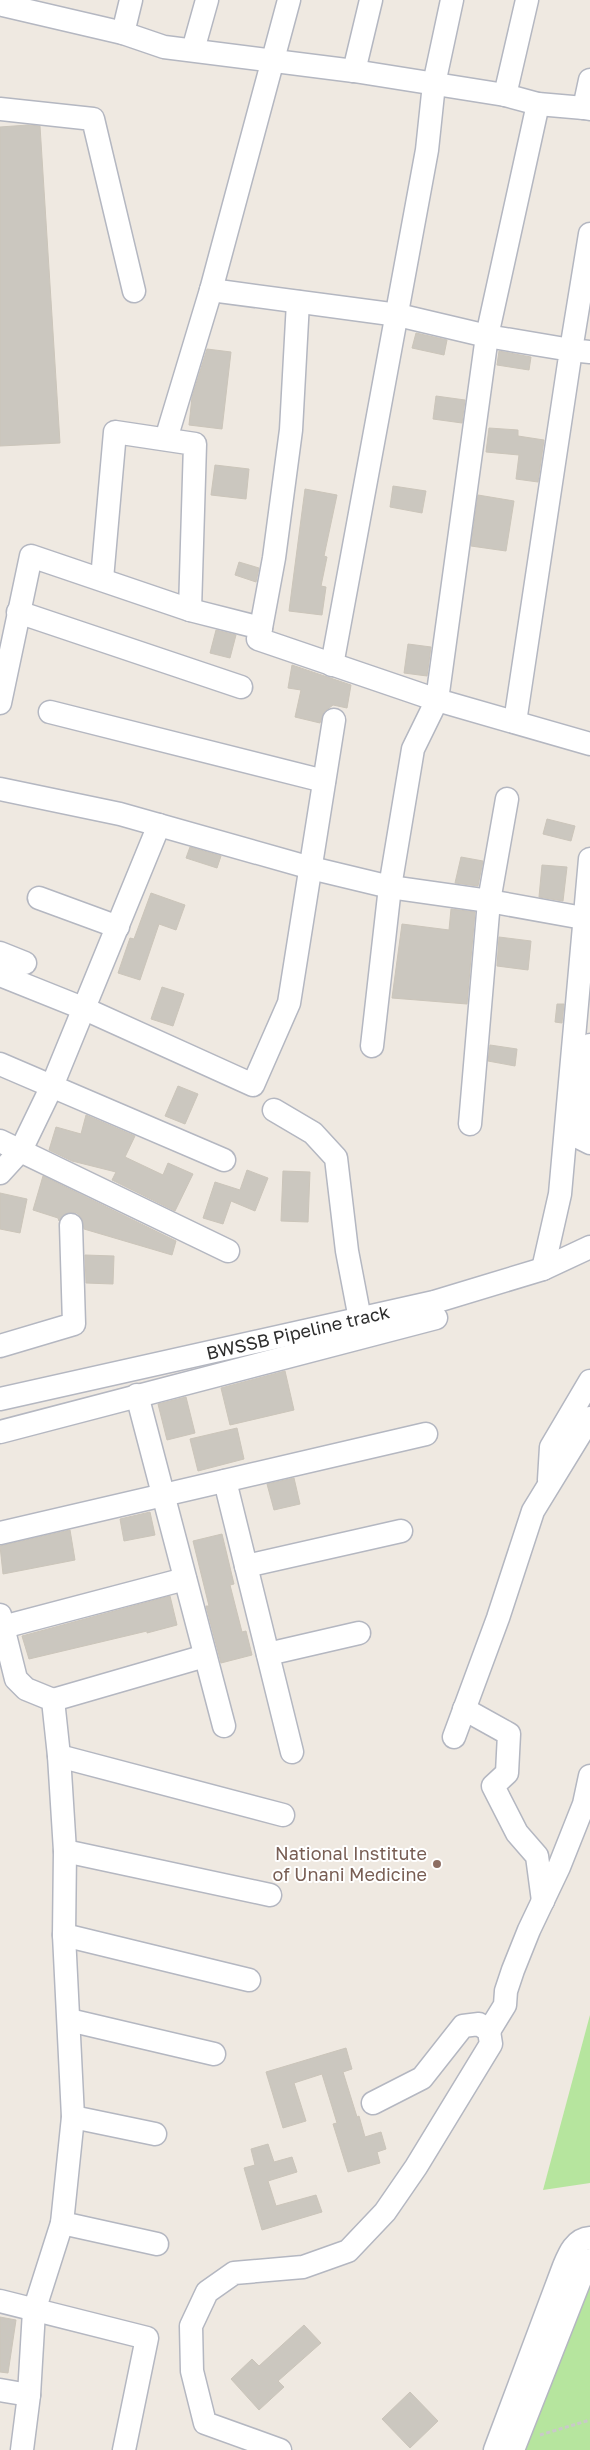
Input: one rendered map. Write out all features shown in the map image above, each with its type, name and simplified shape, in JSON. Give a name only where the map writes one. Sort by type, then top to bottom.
[{"type":"street","points":[[123,33],[131,0]]},
{"type":"street","points":[[193,50],[207,0]]},
{"type":"street","points":[[166,440],[210,290],[289,0]]},
{"type":"street","points":[[354,71],[371,0]]},
{"type":"street","points":[[332,665],[427,150],[434,84],[452,0]]},
{"type":"street","points":[[505,95],[527,0]]},
{"type":"street","points":[[3,5],[45,7],[164,46],[354,71],[505,95],[538,104],[587,108],[590,80]]},
{"type":"street","points":[[372,1046],[390,887],[414,749],[437,700],[488,336],[538,104]]},
{"type":"street","points":[[0,109],[93,119],[134,291]]},
{"type":"street","points":[[515,722],[580,351],[590,234]]},
{"type":"street","points":[[210,290],[398,315],[488,336],[580,351]]},
{"type":"street","points":[[298,302],[291,430],[274,558],[258,639],[437,700],[590,744]]},
{"type":"street","points":[[102,579],[115,432],[195,444],[190,610]]},
{"type":"street","points":[[0,703],[31,556],[190,610],[261,628]]},
{"type":"street","points":[[18,612],[241,687]]},
{"type":"street","points":[[50,712],[324,780]]},
{"type":"street","points":[[0,975],[85,1009],[253,1085],[289,1003],[334,720]]},
{"type":"street","points":[[0,789],[120,814],[311,868],[390,887],[489,901],[583,918]]},
{"type":"street","points":[[470,1124],[489,901],[507,799]]},
{"type":"street","points":[[0,1173],[21,1150],[52,1086],[159,826]]},
{"type":"street","points":[[543,1269],[560,1194],[583,918],[589,872]]},
{"type":"street","points":[[39,898],[118,927]]},
{"type":"street","points":[[0,953],[25,963]]},
{"type":"street","points":[[590,1045],[580,1138],[590,1143]]},
{"type":"street","points":[[0,1064],[224,1160]]},
{"type":"street","points":[[274,1110],[313,1133],[336,1158],[347,1251],[360,1319]]},
{"type":"street","points":[[0,1141],[228,1251]]},
{"type":"street","points":[[0,1346],[74,1324],[71,1225]]},
{"type":"street","name":"BWSSB Pipeline track","points":[[0,1399],[360,1319],[463,1294],[543,1269],[590,1247]]},
{"type":"street","points":[[0,1432],[436,1318]]},
{"type":"street","points":[[549,1484],[551,1447],[590,1381]]},
{"type":"street","points":[[137,1395],[224,1726]]},
{"type":"street","points":[[454,1736],[498,1618],[533,1511],[590,1418]]},
{"type":"street","points":[[0,1534],[426,1434]]},
{"type":"street","points":[[225,1481],[292,1752]]},
{"type":"street","points":[[246,1566],[401,1531]]},
{"type":"street","points":[[186,1579],[2,1621],[16,1679],[26,1689],[53,1700],[205,1656]]},
{"type":"street","points":[[268,1654],[359,1633]]},
{"type":"street","points":[[22,2450],[29,2394],[34,2311],[62,2223],[73,2117],[64,1935],[64,1851],[59,1756],[53,1700]]},
{"type":"street","points":[[464,1709],[509,1734],[506,1773],[493,1786],[517,1833],[537,1856],[543,1901]]},
{"type":"street","points":[[59,1756],[283,1815]]},
{"type":"street","points":[[280,2450],[205,2423],[192,2371],[191,2326],[207,2292],[234,2274],[303,2266],[348,2251],[385,2212],[416,2167],[491,2044],[489,2031],[505,2005],[506,1991],[513,1970],[560,1867],[584,1804],[590,1776]]},
{"type":"street","points":[[64,1851],[270,1895]]},
{"type":"street","points":[[64,1935],[249,1980]]},
{"type":"street","points":[[69,2020],[214,2054]]},
{"type":"street","points":[[373,2103],[422,2078],[463,2026],[479,2024],[489,2031]]},
{"type":"street","points":[[73,2117],[155,2134]]},
{"type":"street","points":[[62,2223],[157,2244]]},
{"type":"street","points":[[495,2450],[564,2266],[572,2249],[584,2238],[590,2238]]},
{"type":"street","points":[[515,2446],[587,2262],[590,2260]]},
{"type":"street","points":[[0,2301],[147,2338],[124,2450]]},
{"type":"street","points":[[0,2390],[29,2394]]},
{"type":"path","points":[[515,2446],[590,2420]]},
{"type":"green space","points":[[590,2015],[590,2183],[543,2190]]},
{"type":"green space","points":[[590,2283],[590,2450],[525,2450],[579,2302]]},
{"type":"building","points":[[40,126],[60,443],[0,446],[0,127]]},
{"type":"building","points":[[416,333],[447,340],[444,355],[412,348]]},
{"type":"building","points":[[207,349],[231,352],[222,429],[189,425],[192,397]]},
{"type":"building","points":[[499,351],[531,357],[529,370],[497,365]]},
{"type":"building","points":[[436,396],[465,400],[462,423],[433,419]]},
{"type":"building","points":[[489,428],[518,430],[518,436],[544,440],[538,482],[516,479],[519,455],[486,452]]},
{"type":"building","points":[[215,465],[249,469],[246,499],[211,495]]},
{"type":"building","points":[[393,486],[426,491],[422,513],[390,507]]},
{"type":"building","points":[[305,489],[337,495],[324,556],[327,557],[321,586],[326,587],[322,615],[289,611]]},
{"type":"building","points":[[478,495],[514,501],[506,551],[471,546]]},
{"type":"building","points":[[239,562],[259,568],[256,582],[235,575]]},
{"type":"building","points":[[216,630],[236,635],[230,658],[210,653]]},
{"type":"building","points":[[408,644],[431,647],[427,676],[404,673]]},
{"type":"building","points":[[292,665],[351,685],[347,708],[333,705],[324,712],[320,723],[295,717],[301,690],[288,688]]},
{"type":"building","points":[[547,819],[575,826],[571,841],[543,834]]},
{"type":"building","points":[[190,847],[221,856],[217,868],[186,858]]},
{"type":"building","points":[[461,857],[483,861],[478,886],[455,883]]},
{"type":"building","points":[[542,865],[567,867],[563,901],[539,897]]},
{"type":"building","points":[[151,893],[185,905],[176,930],[159,924],[140,980],[118,973],[130,938],[134,939]]},
{"type":"building","points":[[451,909],[475,912],[467,1004],[392,998],[402,924],[449,930]]},
{"type":"building","points":[[499,937],[531,941],[528,970],[497,966]]},
{"type":"building","points":[[162,987],[184,994],[173,1026],[151,1019]]},
{"type":"building","points":[[557,1004],[564,1004],[562,1023],[555,1022]]},
{"type":"building","points":[[490,1045],[517,1049],[515,1066],[488,1061]]},
{"type":"building","points":[[178,1086],[198,1094],[185,1124],[165,1116]]},
{"type":"building","points":[[86,1115],[135,1136],[125,1157],[163,1175],[168,1163],[193,1174],[175,1211],[112,1180],[116,1172],[72,1161],[49,1150],[56,1127],[81,1134]]},
{"type":"building","points":[[247,1170],[268,1178],[255,1211],[231,1201],[223,1224],[203,1218],[215,1182],[240,1190]]},
{"type":"building","points":[[283,1171],[310,1172],[308,1222],[281,1221]]},
{"type":"building","points":[[43,1176],[176,1241],[172,1255],[84,1229],[82,1219],[77,1213],[65,1214],[59,1221],[58,1218],[33,1210]]},
{"type":"building","points":[[0,1193],[27,1199],[20,1233],[0,1229]]},
{"type":"building","points":[[85,1255],[114,1256],[113,1284],[86,1283]]},
{"type":"building","points":[[285,1371],[294,1410],[230,1425],[221,1388]]},
{"type":"building","points":[[186,1397],[195,1433],[167,1440],[158,1404]]},
{"type":"building","points":[[237,1428],[244,1459],[198,1471],[190,1439]]},
{"type":"building","points":[[294,1478],[300,1504],[274,1510],[267,1484]]},
{"type":"building","points":[[150,1512],[155,1535],[124,1541],[120,1519]]},
{"type":"building","points":[[70,1530],[75,1560],[3,1574],[0,1546]]},
{"type":"building","points":[[222,1534],[234,1584],[230,1585],[242,1632],[246,1631],[252,1655],[221,1663],[206,1606],[209,1606],[193,1541]]},
{"type":"building","points":[[170,1596],[177,1625],[29,1659],[22,1636]]},
{"type":"building","points":[[346,2048],[352,2069],[343,2072],[357,2117],[359,2116],[365,2137],[381,2132],[386,2149],[377,2152],[380,2163],[348,2172],[333,2124],[337,2123],[322,2074],[294,2083],[306,2121],[283,2128],[266,2072]]},
{"type":"building","points":[[268,2144],[274,2162],[292,2157],[297,2172],[268,2181],[276,2206],[316,2195],[322,2212],[262,2230],[244,2168],[255,2165],[251,2149]]},
{"type":"building","points":[[0,2317],[16,2320],[8,2373],[0,2372]]},
{"type":"building","points":[[304,2325],[321,2343],[278,2381],[284,2387],[259,2410],[231,2379],[252,2359],[259,2366]]},
{"type":"building","points":[[410,2392],[438,2421],[410,2448],[382,2419]]},
{"type":"place","name":"National Institute of Unani Medicine","points":[[437,1864]]}]
